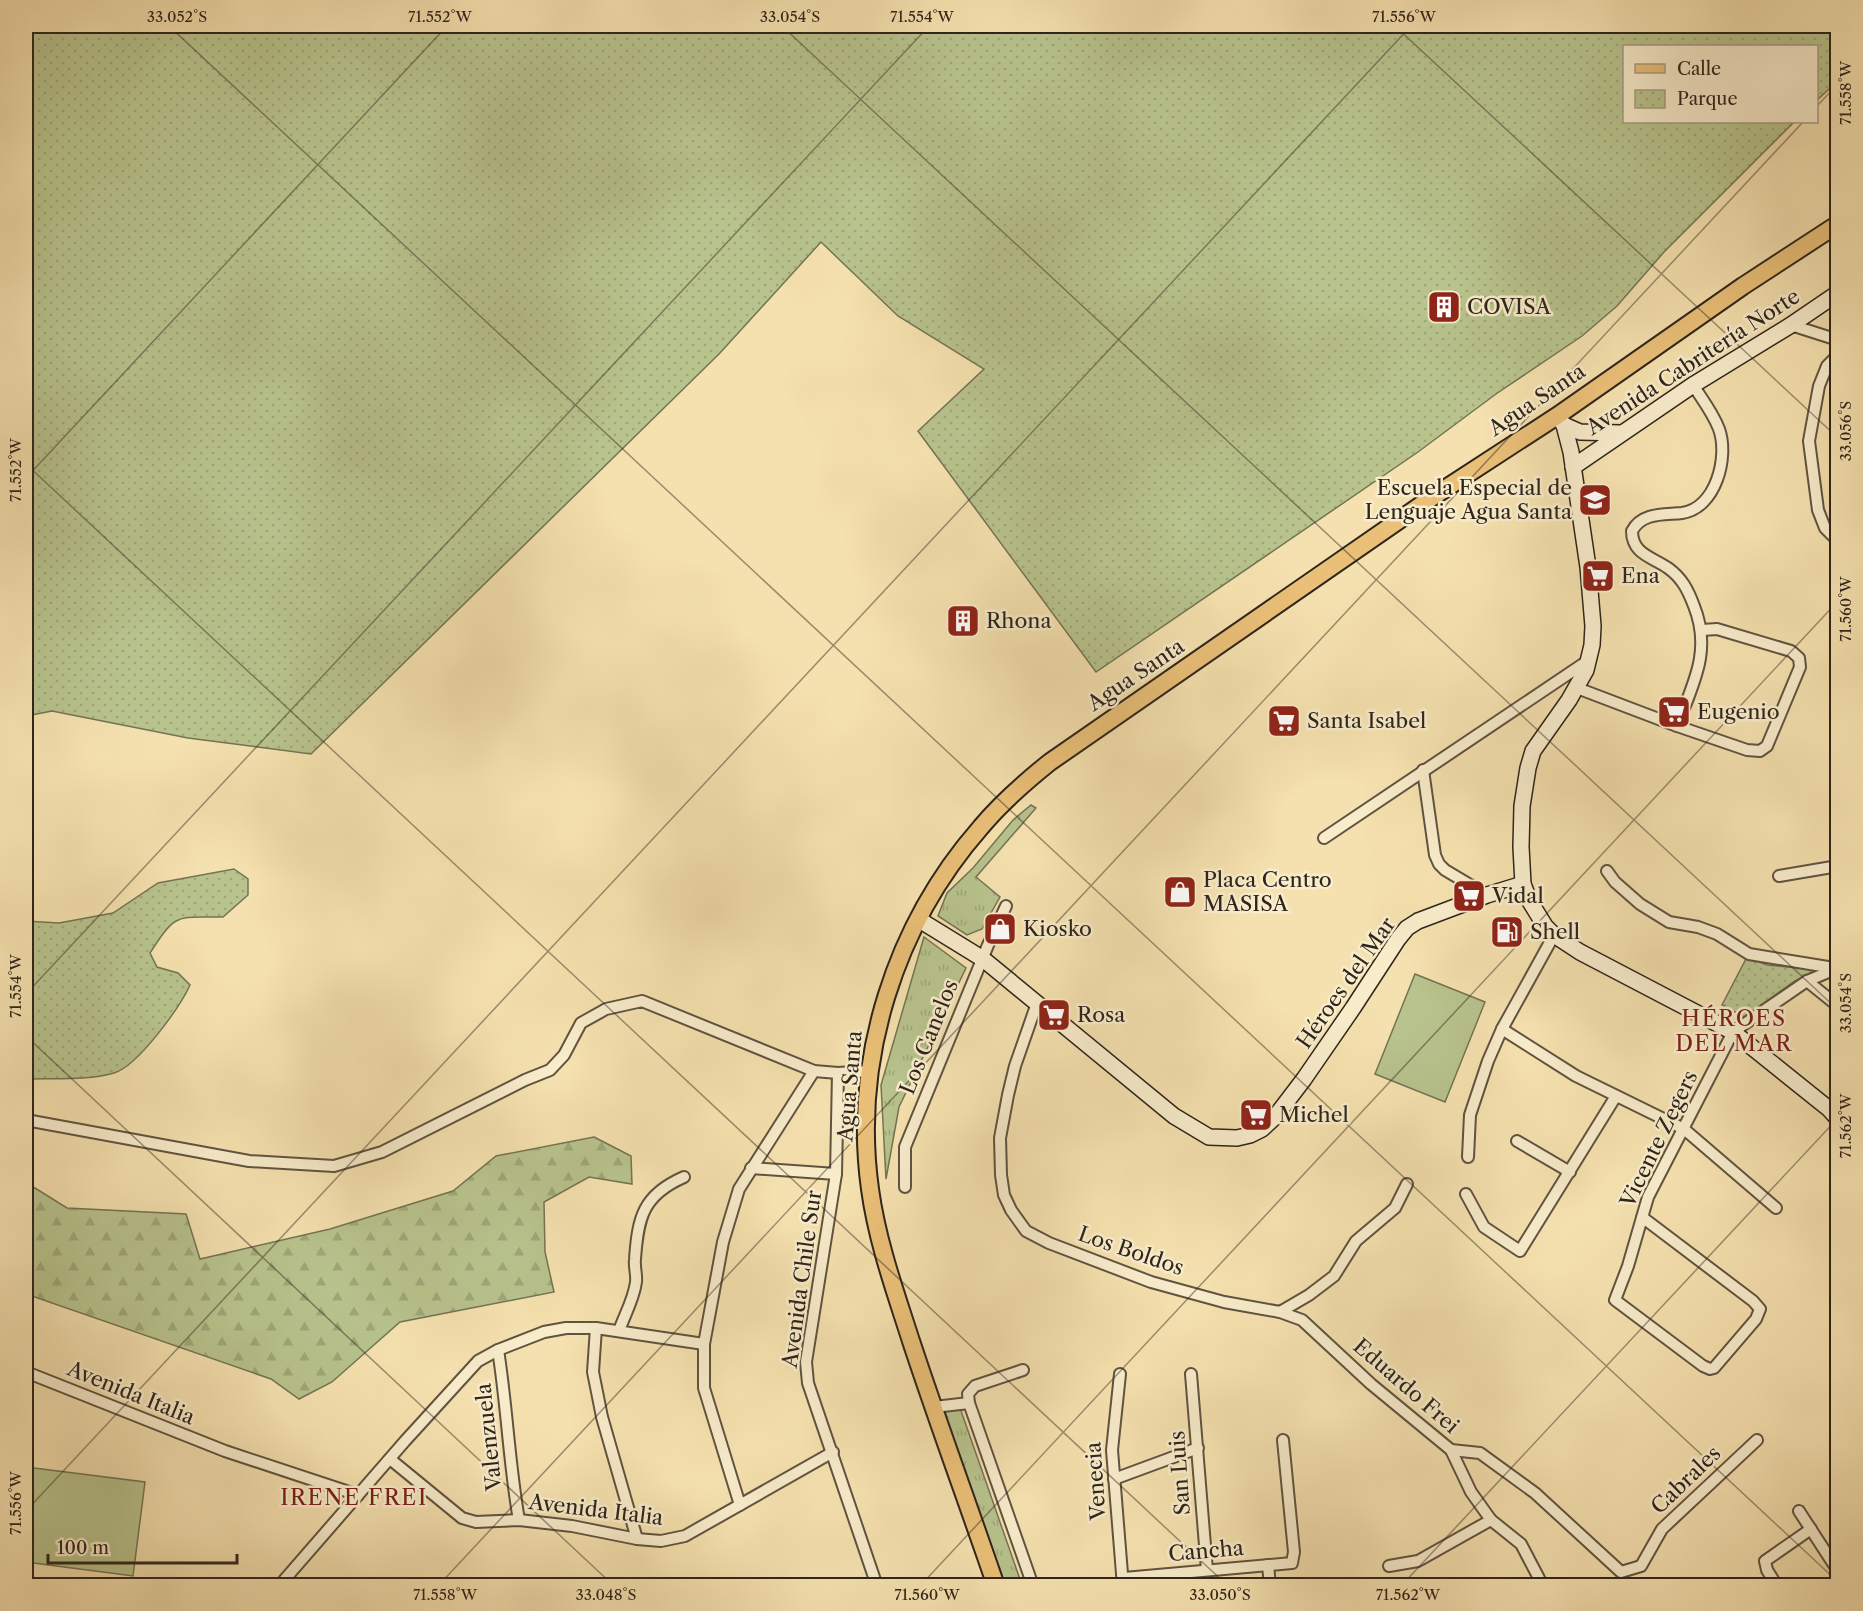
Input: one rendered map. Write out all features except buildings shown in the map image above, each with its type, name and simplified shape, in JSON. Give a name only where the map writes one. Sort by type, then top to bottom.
[{"type":"main road","name":"Agua Santa","points":[[996,1586],[893,1285],[877,1225],[867,1163],[867,1103],[877,1028],[891,982],[918,919],[957,856],[981,827],[1006,799],[1050,762],[1434,496],[1560,420],[1706,312],[1838,224]]},
{"type":"street","name":"Avenida Cabritería Norte","points":[[1573,466],[1693,385],[1791,325],[1838,293]]},
{"type":"street","points":[[1791,325],[1838,340]]},
{"type":"street","points":[[1838,355],[1823,374],[1809,441],[1818,510],[1825,528],[1838,541]]},
{"type":"street","points":[[1677,726],[1700,666],[1702,630],[1686,585],[1669,569],[1641,554],[1635,546],[1632,531],[1641,520],[1658,515],[1682,513],[1691,509],[1707,498],[1718,483],[1722,445],[1720,432],[1713,415],[1693,385]]},
{"type":"street","points":[[1560,420],[1580,432],[1620,433]]},
{"type":"street","points":[[1560,420],[1573,466],[1593,626],[1586,670],[1577,688],[1533,751],[1528,768],[1522,806],[1523,884],[1536,914],[1554,935],[1580,952],[1733,1032],[1838,1119]]},
{"type":"street","points":[[1577,688],[1677,726],[1747,750],[1760,751],[1767,746],[1800,667],[1799,658],[1791,651],[1717,629],[1702,630]]},
{"type":"street","points":[[1324,838],[1589,660]]},
{"type":"street","points":[[1423,771],[1435,855],[1439,864],[1487,895]]},
{"type":"street","points":[[1779,876],[1838,866]]},
{"type":"street","points":[[1607,871],[1615,882],[1640,903],[1669,922],[1698,927],[1717,934],[1749,954],[1837,968]]},
{"type":"street","name":"Héroes del Mar","points":[[1037,1003],[1174,1116],[1196,1131],[1209,1137],[1224,1139],[1250,1135],[1262,1129],[1275,1117],[1304,1079],[1407,928],[1418,921],[1523,884]]},
{"type":"street","name":"Los Canelos","points":[[905,1187],[905,1147],[1006,906]]},
{"type":"street","points":[[918,919],[983,959],[1037,1003]]},
{"type":"street","points":[[1468,1157],[1470,1115],[1488,1061],[1502,1029],[1554,935]]},
{"type":"street","points":[[1733,1032],[1807,981],[1837,968]]},
{"type":"street","points":[[1807,981],[1838,1006]]},
{"type":"street","points":[[26,1120],[249,1161],[334,1166],[382,1152],[525,1080],[550,1070],[564,1055],[581,1023],[606,1009],[642,1001],[814,1071],[838,1073],[870,1071]]},
{"type":"street","name":"Los Boldos","points":[[1037,1003],[1015,1066],[1000,1138],[1004,1195],[1011,1210],[1026,1231],[1049,1243],[1151,1282],[1224,1302],[1280,1312]]},
{"type":"street","points":[[1502,1029],[1576,1076],[1684,1129],[1776,1208]]},
{"type":"street","name":"Vicente Zegers","points":[[1642,1217],[1753,1301],[1760,1310],[1718,1364],[1710,1369],[1615,1300],[1628,1266],[1642,1217],[1651,1191],[1733,1032]]},
{"type":"street","points":[[740,1505],[704,1388],[704,1344],[723,1242],[740,1189],[751,1168],[814,1071]]},
{"type":"street","name":"Avenida Chile Sur","points":[[838,1073],[836,1174],[806,1362],[808,1383],[877,1586]]},
{"type":"street","points":[[1466,1194],[1485,1227],[1520,1251],[1616,1096]]},
{"type":"street","points":[[1517,1142],[1570,1172]]},
{"type":"street","points":[[751,1168],[836,1174]]},
{"type":"street","points":[[619,1331],[636,1280],[634,1261],[641,1218],[647,1203],[665,1185],[684,1176]]},
{"type":"street","points":[[1280,1312],[1309,1295],[1334,1276],[1356,1241],[1395,1208],[1407,1184]]},
{"type":"street","name":"Eduardo Frei","points":[[1280,1312],[1302,1320],[1371,1384],[1451,1450],[1480,1453],[1535,1493],[1621,1572]]},
{"type":"street","points":[[279,1586],[478,1361],[498,1350],[544,1332],[566,1328],[596,1328],[704,1344]]},
{"type":"street","points":[[596,1328],[593,1372],[595,1383],[602,1417],[637,1539]]},
{"type":"street","name":"Valenzuela","points":[[498,1350],[503,1380],[512,1484],[519,1520]]},
{"type":"street","points":[[1023,1370],[975,1386],[968,1394],[969,1403],[1032,1586]]},
{"type":"street","name":"Avenida Italia","points":[[26,1372],[225,1451],[358,1495]]},
{"type":"street","name":"Venecia","points":[[1120,1374],[1112,1450],[1123,1582]]},
{"type":"street","name":"San Luis","points":[[1191,1374],[1207,1570]]},
{"type":"street","points":[[934,1407],[969,1403]]},
{"type":"street","name":"Cancha","points":[[1123,1582],[1207,1570],[1292,1563],[1294,1552],[1283,1440]]},
{"type":"street","name":"Cabrales","points":[[1621,1572],[1641,1566],[1662,1529],[1757,1440]]},
{"type":"street","points":[[1114,1479],[1198,1448]]},
{"type":"street","points":[[1451,1450],[1471,1492],[1491,1520],[1521,1544],[1544,1586]]},
{"type":"street","name":"Avenida Italia","points":[[390,1459],[462,1518],[476,1522],[519,1520],[572,1526],[637,1539],[661,1541],[685,1536],[833,1452]]},
{"type":"street","points":[[1799,1511],[1838,1571]]},
{"type":"street","points":[[1389,1566],[1418,1561],[1491,1520]]},
{"type":"street","points":[[1777,1586],[1767,1570],[1765,1561],[1811,1529]]},
{"type":"street","points":[[1268,1565],[1270,1586]]},
{"type":"green space","points":[[26,26],[1837,26],[1838,81],[1818,99],[1818,45],[1623,45],[1623,123],[1793,123],[1664,252],[1617,306],[1582,336],[1496,394],[1418,452],[1096,672],[918,431],[984,369],[898,316],[821,242],[719,354],[311,754],[188,738],[52,711],[26,716]]},
{"type":"green space","points":[[1031,805],[1036,808],[976,877],[1000,897],[982,929],[967,935],[938,916],[947,893],[973,868],[1013,820]]},
{"type":"green space","points":[[234,869],[248,879],[248,895],[223,917],[186,918],[173,923],[150,953],[157,967],[178,973],[190,985],[168,1021],[146,1048],[124,1068],[104,1076],[26,1079],[26,921],[59,923],[113,913],[158,883]]},
{"type":"green space","points":[[924,937],[966,968],[899,1107],[886,1179],[881,1085]]},
{"type":"green space","points":[[1747,957],[1767,965],[1817,970],[1795,981],[1744,1017],[1722,1005]]},
{"type":"green space","points":[[1415,974],[1485,1002],[1445,1102],[1375,1074]]},
{"type":"green space","points":[[594,1137],[631,1156],[632,1184],[589,1177],[544,1202],[545,1252],[554,1292],[400,1322],[332,1382],[299,1399],[271,1379],[26,1294],[26,1185],[67,1208],[186,1214],[200,1259],[330,1229],[453,1191],[496,1156]]},
{"type":"green space","points":[[931,1403],[959,1405],[1022,1585],[996,1585]]},
{"type":"green space","points":[[26,1467],[145,1482],[133,1576],[26,1562]]},
{"type":"place","name":"COVISA","points":[[1444,307]]},
{"type":"place","name":"Escuela Especial de Lenguaje Agua Santa","points":[[1595,500]]},
{"type":"place","name":"Ena","points":[[1598,576]]},
{"type":"place","name":"Rhona","points":[[963,621]]},
{"type":"place","name":"Eugenio","points":[[1674,712]]},
{"type":"place","name":"Santa Isabel","points":[[1284,721]]},
{"type":"place","name":"Placa Centro MASISA","points":[[1180,892]]},
{"type":"place","name":"Vidal","points":[[1469,896]]},
{"type":"place","name":"Kiosko","points":[[1000,929]]},
{"type":"place","name":"Shell","points":[[1507,932]]},
{"type":"place","name":"Rosa","points":[[1054,1015]]},
{"type":"place","name":"Michel","points":[[1256,1115]]},
{"type":"district","name":"HÉROES DEL MAR","points":[[1734,1030]]},
{"type":"district","name":"IRENE FREI","points":[[354,1497]]}]
